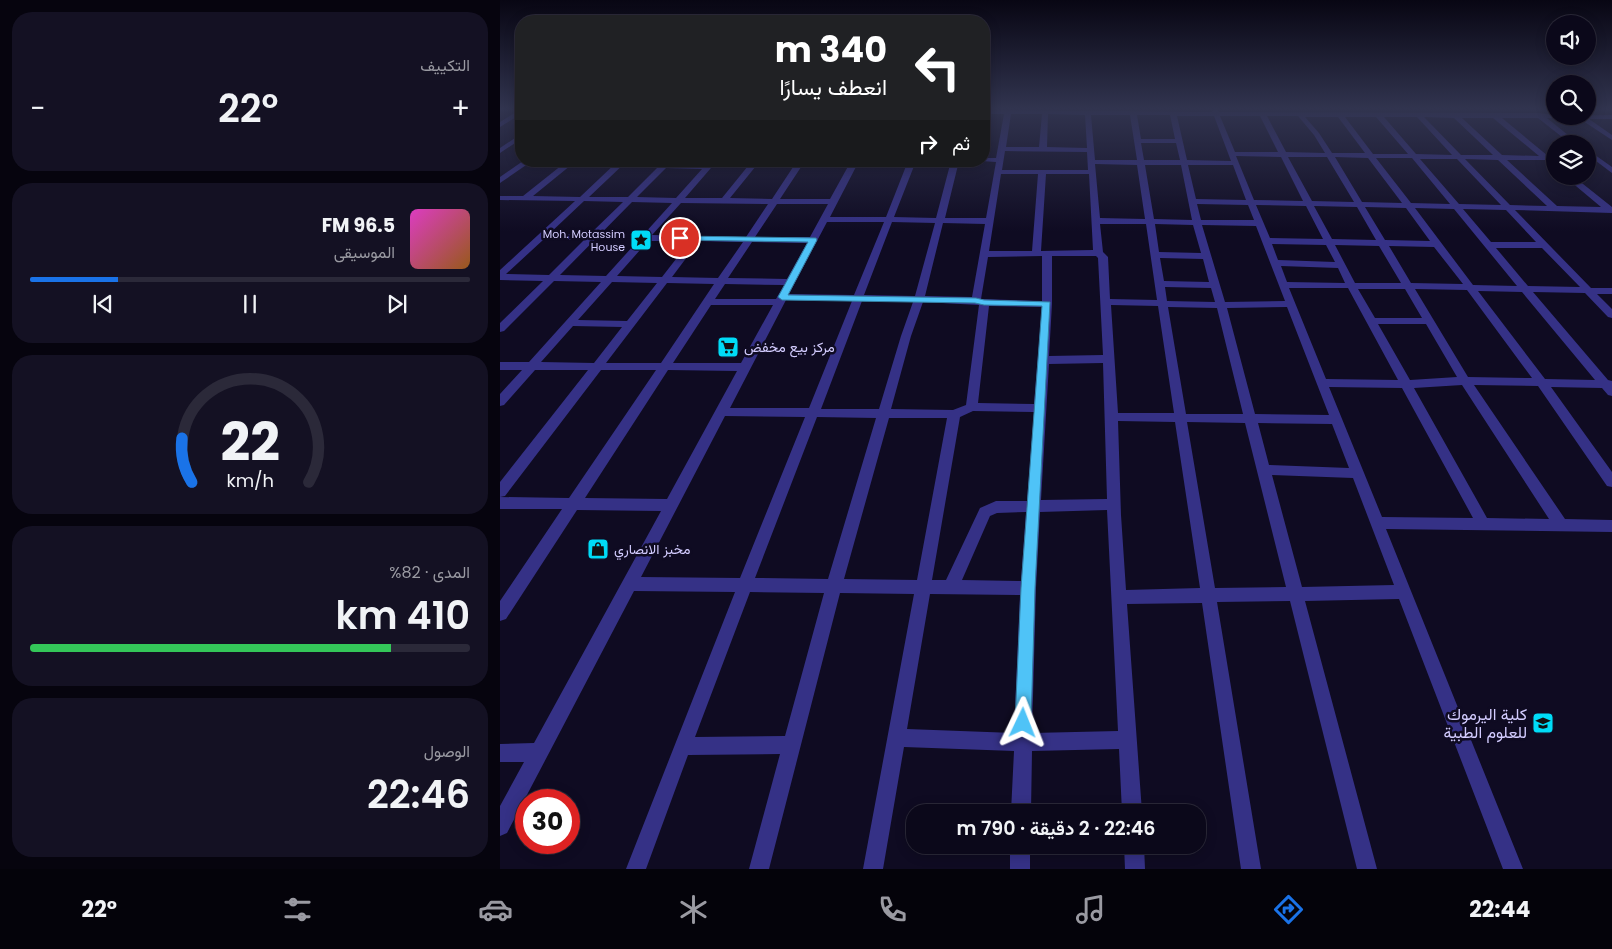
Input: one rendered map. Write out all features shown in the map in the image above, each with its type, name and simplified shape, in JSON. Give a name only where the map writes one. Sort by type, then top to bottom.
[{"type":"street","points":[[972,407],[983,254],[1002,150]]},
{"type":"street","points":[[990,160],[1020,160],[1042,150]]},
{"type":"street","points":[[1070,150],[1091,150],[1098,253]]},
{"type":"street","points":[[1139,150],[1179,418],[1251,869]]},
{"type":"street","points":[[1180,150],[1197,223],[1221,305],[1367,869]]},
{"type":"street","points":[[1230,150],[1513,869]]},
{"type":"street","points":[[1281,150],[1307,203],[1483,524]]},
{"type":"street","points":[[1325,150],[1466,381],[1561,525]]},
{"type":"street","points":[[1366,150],[1542,383],[1612,482]]},
{"type":"street","points":[[1409,150],[1459,207],[1524,288],[1610,387]]},
{"type":"street","points":[[1451,150],[1612,315]]},
{"type":"street","points":[[1493,150],[1555,209]]},
{"type":"street","points":[[1092,162],[1184,163],[1284,155],[1546,158]]},
{"type":"street","points":[[1596,159],[1612,159]]},
{"type":"street","points":[[1596,159],[1612,171]]},
{"type":"street","points":[[1000,160],[1020,160],[1042,172],[1092,172]]},
{"type":"street","points":[[500,181],[520,167]]},
{"type":"street","points":[[525,198],[564,167]]},
{"type":"street","points":[[500,276],[617,167]]},
{"type":"street","points":[[500,329],[663,167]]},
{"type":"street","points":[[500,402],[708,167]]},
{"type":"street","points":[[723,202],[751,167]]},
{"type":"street","points":[[500,614],[797,167]]},
{"type":"street","points":[[500,826],[852,167]]},
{"type":"street","points":[[636,869],[682,746],[858,298],[891,220],[910,167]]},
{"type":"street","points":[[759,869],[834,586],[906,336],[919,300],[953,167]]},
{"type":"street","points":[[1021,804],[1028,588],[1047,304],[1041,253],[1042,172]]},
{"type":"street","points":[[1579,185],[1610,210]]},
{"type":"street","points":[[500,198],[833,202]]},
{"type":"street","points":[[1192,201],[1610,210]]},
{"type":"street","points":[[824,219],[989,221]]},
{"type":"street","points":[[1096,221],[1259,223]]},
{"type":"street","points":[[542,237],[593,238]]},
{"type":"street","points":[[645,238],[813,240]]},
{"type":"street","points":[[500,492],[697,238]]},
{"type":"street","points":[[1267,241],[1436,244]]},
{"type":"street","points":[[1490,245],[1545,245]]},
{"type":"street","points":[[983,254],[1098,253],[1103,257],[1112,417],[1114,515],[1132,804]]},
{"type":"street","points":[[1156,255],[1206,256]]},
{"type":"street","points":[[1275,263],[1341,265]]},
{"type":"street","points":[[500,276],[790,282]]},
{"type":"street","points":[[1159,284],[1215,284]]},
{"type":"street","points":[[1284,285],[1612,291]]},
{"type":"street","points":[[708,302],[858,298],[1047,304]]},
{"type":"street","points":[[1106,302],[1221,305],[1291,304]]},
{"type":"street","points":[[1371,321],[1430,321]]},
{"type":"street","points":[[569,322],[630,324]]},
{"type":"street","points":[[1042,360],[1109,359]]},
{"type":"street","points":[[500,366],[745,367]]},
{"type":"street","points":[[1322,383],[1406,384],[1466,381],[1610,387]]},
{"type":"street","points":[[721,412],[954,414],[972,407],[1039,408]]},
{"type":"street","points":[[873,869],[954,414]]},
{"type":"street","points":[[1112,417],[1337,420]]},
{"type":"street","points":[[1264,470],[1358,473]]},
{"type":"street","points":[[500,503],[671,505]]},
{"type":"street","points":[[951,586],[985,512],[996,507],[1115,504]]},
{"type":"street","points":[[1377,523],[1612,526]]},
{"type":"street","points":[[629,584],[1028,588]]},
{"type":"street","points":[[1120,597],[1404,592]]},
{"type":"street","points":[[896,738],[1023,742],[1128,740]]},
{"type":"street","points":[[682,746],[791,745]]},
{"type":"street","points":[[500,753],[539,752]]},
{"type":"street","points":[[1020,854],[1020,869]]},
{"type":"street","points":[[1134,854],[1135,869]]},
{"type":"place","name":"Moh. Motassim House","points":[[641,240]]},
{"type":"place","name":"مركز بيع مخفض","points":[[728,347]]},
{"type":"place","name":"مخبز الانصاري","points":[[598,549]]},
{"type":"place","name":"كلية اليرموك للعلوم الطبية","points":[[1543,723]]},
{"type":"route","points":[[680,238],[813,240],[782,297],[976,300],[984,303],[1047,304],[1028,588],[1023,723]]}]
